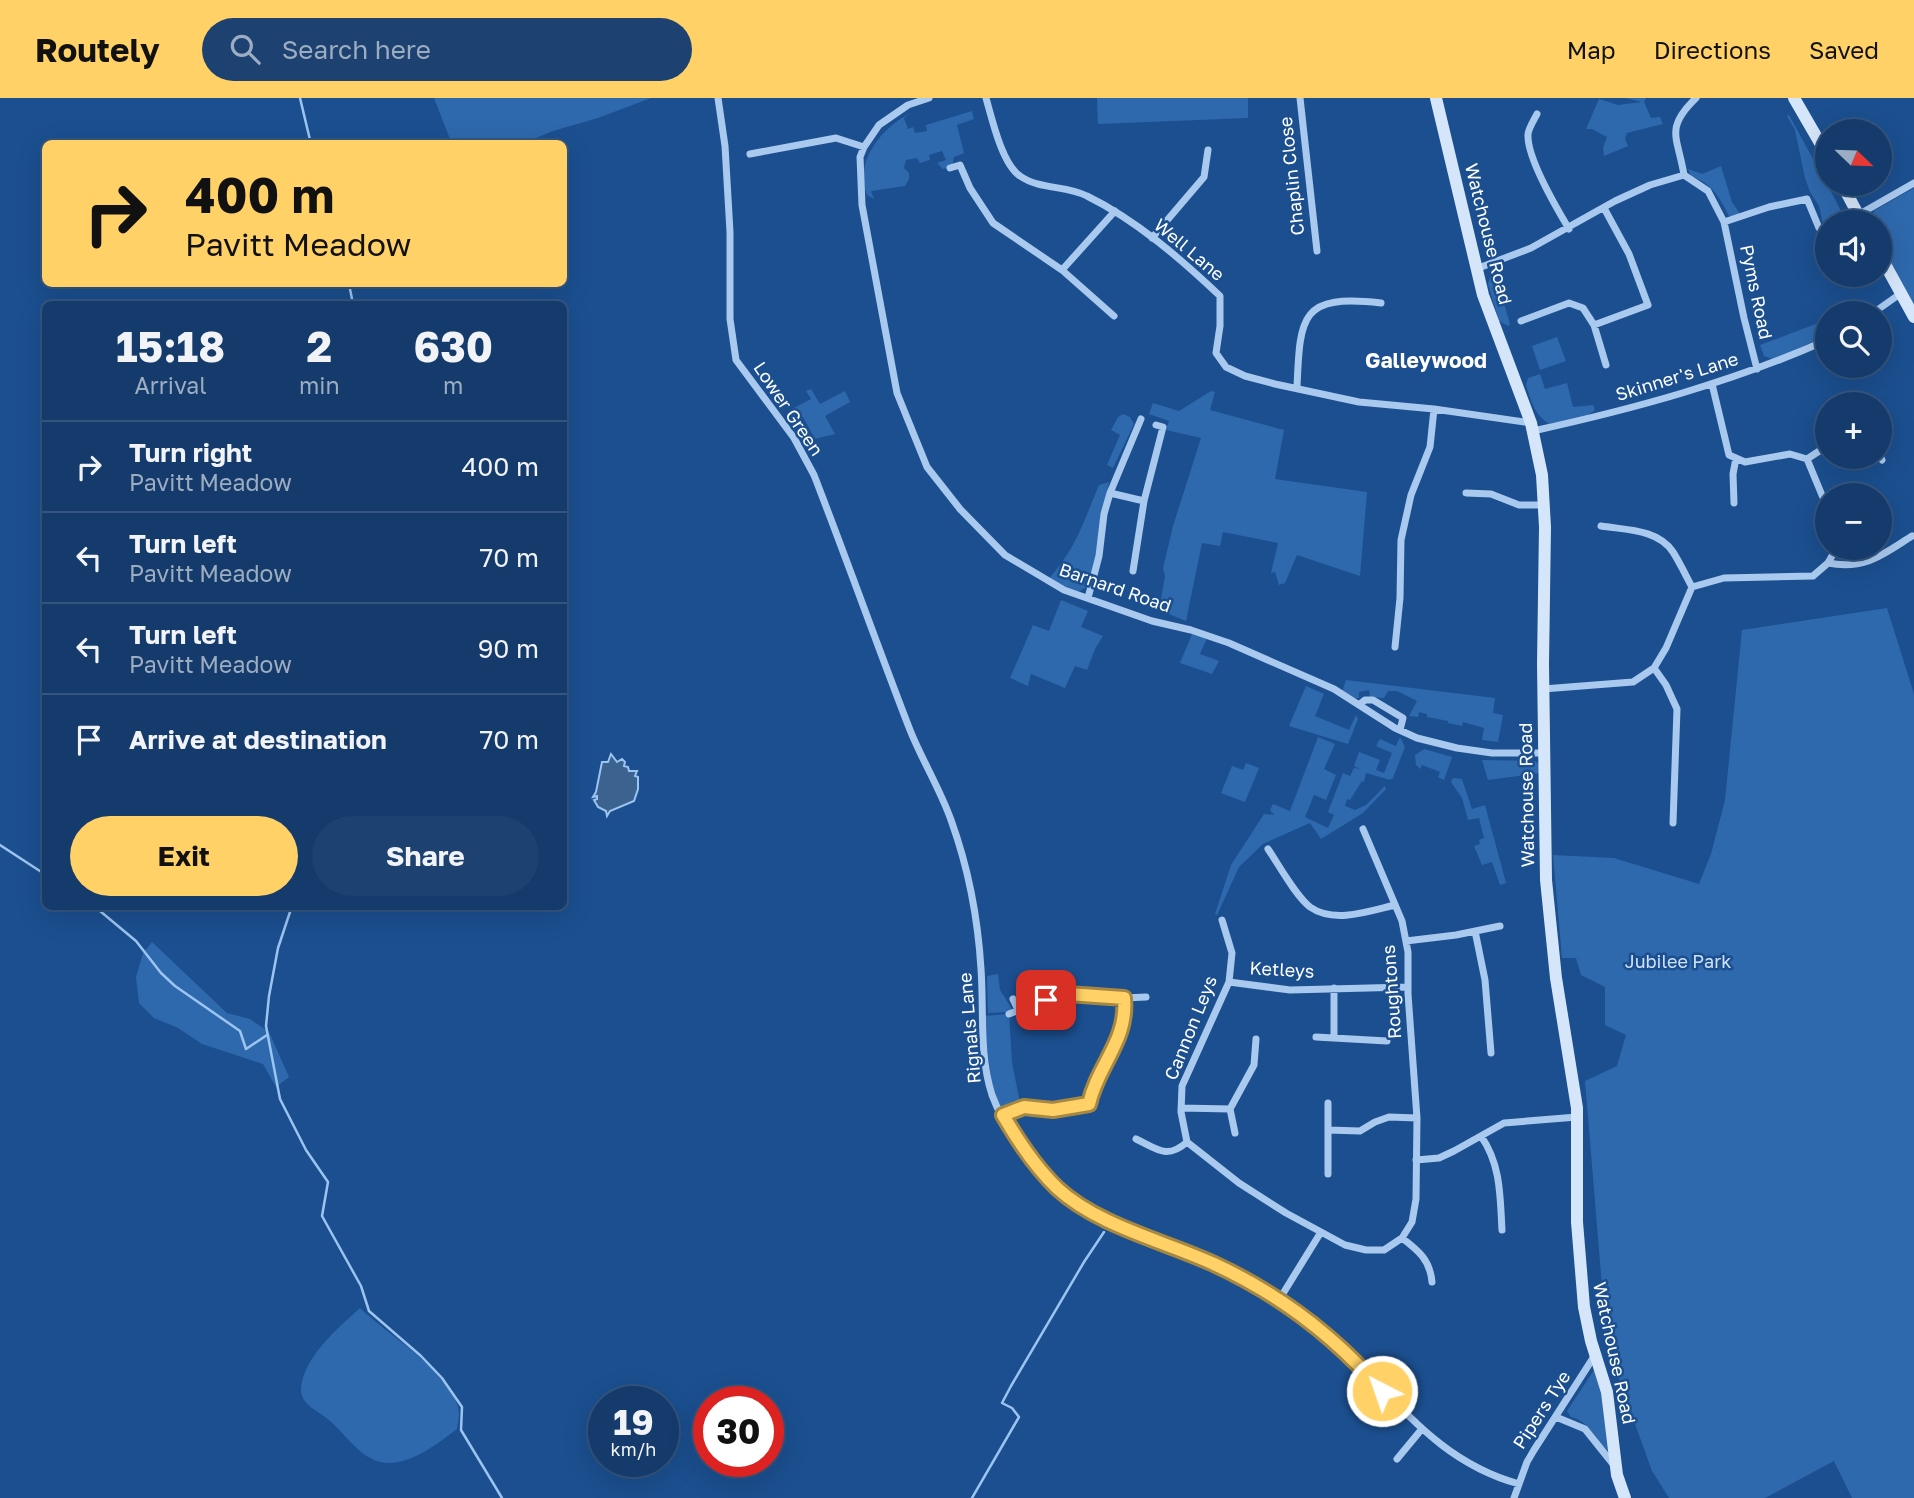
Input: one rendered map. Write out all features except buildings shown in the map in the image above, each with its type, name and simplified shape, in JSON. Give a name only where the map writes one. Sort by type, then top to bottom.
[{"type":"street","name":"Lower Green","points":[[718,98],[725,146],[730,232],[730,318],[736,360],[794,438],[814,475],[922,760]]},
{"type":"street","points":[[750,154],[836,138],[864,147],[879,125],[908,104],[929,98]]},
{"type":"street","name":"Well Lane","points":[[986,98],[1008,160],[1019,176],[1038,185],[1084,194],[1115,211],[1152,238],[1220,296],[1220,326],[1216,353],[1226,367],[1245,376],[1359,402],[1434,409],[1532,427]]},
{"type":"street","name":"Chaplin Close","points":[[1300,98],[1317,251]]},
{"type":"street","name":"Watchouse Road","points":[[1436,98],[1476,269],[1497,335],[1532,427],[1542,475],[1545,505],[1543,753],[1546,871],[1551,935],[1574,1079],[1577,1117],[1576,1209],[1584,1307],[1610,1405],[1616,1468],[1625,1498]]},
{"type":"street","points":[[1476,269],[1531,248],[1650,185],[1684,175],[1674,135],[1680,113],[1696,98]]},
{"type":"street","points":[[1794,98],[1815,134]]},
{"type":"street","points":[[1537,114],[1528,134],[1533,157],[1547,190],[1570,229]]},
{"type":"street","name":"Barnard Road","points":[[864,147],[860,158],[862,205],[897,393],[927,467],[955,504],[1005,555],[1064,590],[1152,621],[1229,643],[1334,689],[1399,730],[1418,738],[1492,753],[1543,753]]},
{"type":"street","points":[[1152,238],[1204,177],[1208,150]]},
{"type":"street","points":[[950,168],[960,165],[970,188],[993,223],[1062,270],[1114,316]]},
{"type":"street","name":"Pyms Road","points":[[1684,175],[1708,191],[1724,222],[1757,369]]},
{"type":"street","points":[[1872,210],[1914,183]]},
{"type":"street","points":[[1724,222],[1769,207],[1807,199],[1815,218]]},
{"type":"street","points":[[1594,325],[1648,305],[1629,254],[1604,208]]},
{"type":"street","points":[[1062,270],[1115,211]]},
{"type":"street","points":[[1892,278],[1914,317]]},
{"type":"street","points":[[1890,301],[1900,294]]},
{"type":"street","points":[[1297,387],[1298,343],[1305,317],[1322,304],[1350,299],[1381,303]]},
{"type":"street","points":[[1521,321],[1569,303],[1583,308],[1594,325],[1606,365]]},
{"type":"street","name":"Skinner's Lane","points":[[1532,427],[1605,415],[1712,384],[1815,345]]},
{"type":"street","points":[[1712,384],[1729,455],[1745,462],[1790,454],[1807,459],[1815,454]]},
{"type":"street","points":[[1395,647],[1400,598],[1401,540],[1411,495],[1429,453],[1434,409]]},
{"type":"street","points":[[1088,598],[1099,556],[1104,514],[1110,493],[1141,419]]},
{"type":"street","points":[[1133,571],[1144,501],[1163,427],[1156,425]]},
{"type":"street","points":[[1734,503],[1733,474],[1736,458]]},
{"type":"street","points":[[1807,459],[1817,483]]},
{"type":"street","points":[[1110,493],[1144,501]]},
{"type":"street","points":[[1466,493],[1491,494],[1525,505],[1545,505]]},
{"type":"street","points":[[1601,526],[1643,532],[1662,540],[1672,551],[1692,587]]},
{"type":"street","points":[[1828,564],[1849,567],[1882,556],[1912,536]]},
{"type":"street","points":[[1692,587],[1724,578],[1813,576],[1830,560]]},
{"type":"street","points":[[1543,689],[1633,682],[1654,668],[1666,648],[1692,587]]},
{"type":"street","points":[[1654,668],[1678,709],[1673,823]]},
{"type":"street","name":"Barnard Road","points":[[1359,705],[1366,700],[1373,700],[1403,718],[1399,730]]},
{"type":"street","name":"Rignals Lane","points":[[922,760],[951,819],[971,893],[981,962],[987,1070],[993,1095],[1003,1115],[1038,1167],[1073,1201],[1102,1217],[1213,1264],[1279,1300],[1343,1348],[1421,1430],[1468,1464],[1519,1485]]},
{"type":"street","name":"Roughtons","points":[[1363,829],[1402,921],[1406,941],[1417,1118],[1414,1211],[1412,1222],[1402,1238]]},
{"type":"street","points":[[1269,849],[1310,906],[1333,915],[1366,912],[1395,905]]},
{"type":"street","name":"Cannon Leys","points":[[1188,1142],[1181,1108],[1182,1086],[1229,982],[1232,953],[1222,920]]},
{"type":"street","points":[[1406,941],[1500,926]]},
{"type":"street","points":[[1475,931],[1485,980],[1491,1053]]},
{"type":"street","name":"Ketleys","points":[[1229,982],[1290,990],[1408,987]]},
{"type":"street","name":"Ketleys","points":[[1334,988],[1334,1036]]},
{"type":"street","points":[[1009,1014],[1068,994],[1146,997]]},
{"type":"street","points":[[1089,1104],[1095,1081],[1121,1034],[1124,998]]},
{"type":"street","points":[[1013,999],[1018,1010]]},
{"type":"street","points":[[1316,1037],[1387,1041]]},
{"type":"street","points":[[1236,1133],[1230,1109],[1254,1065],[1256,1039]]},
{"type":"street","points":[[1328,1103],[1328,1174]]},
{"type":"street","points":[[1003,1115],[1024,1107],[1053,1110],[1089,1104],[1097,1110]]},
{"type":"street","name":"Cannon Leys","points":[[1181,1108],[1230,1109]]},
{"type":"street","points":[[1328,1130],[1360,1132],[1389,1117],[1417,1118]]},
{"type":"street","points":[[1416,1160],[1439,1157],[1504,1123],[1577,1117]]},
{"type":"street","points":[[1481,1136],[1492,1154],[1497,1171],[1502,1230]]},
{"type":"street","points":[[1136,1139],[1167,1153],[1177,1152],[1188,1142],[1239,1183],[1286,1213],[1345,1245],[1366,1250],[1384,1250],[1402,1238],[1424,1256],[1429,1264],[1432,1282]]},
{"type":"street","points":[[1279,1300],[1321,1232]]},
{"type":"street","name":"Pipers Tye","points":[[1514,1498],[1527,1461],[1595,1354]]},
{"type":"street","points":[[1556,1417],[1585,1429],[1616,1468]]},
{"type":"street","points":[[1397,1459],[1421,1430]]},
{"type":"green space","points":[[434,98],[651,98],[531,140],[450,140]]},
{"type":"green space","points":[[1097,98],[1248,98],[1248,118],[1098,124]]},
{"type":"green space","points":[[1625,98],[1646,98],[1644,102],[1651,118],[1660,117],[1663,124],[1627,133],[1625,139],[1628,146],[1604,156],[1603,148],[1607,137],[1592,129],[1586,129],[1599,99],[1618,105],[1642,102]]},
{"type":"green space","points":[[972,111],[974,119],[957,125],[964,153],[954,157],[952,167],[943,169],[937,163],[946,160],[942,151],[929,155],[930,160],[920,163],[917,158],[906,160],[904,168],[909,173],[909,179],[905,186],[871,191],[874,199],[867,195],[864,170],[867,158],[881,136],[900,119],[911,113],[904,118],[908,129],[913,127],[915,133],[927,131],[926,125]]},
{"type":"green space","points":[[1789,115],[1815,163],[1815,196],[1833,196],[1840,210],[1820,210],[1805,178],[1795,130],[1787,116]]},
{"type":"green space","points":[[1721,166],[1732,202],[1740,214],[1735,218],[1729,216],[1714,192],[1691,176],[1688,169],[1702,174]]},
{"type":"green space","points":[[1914,188],[1914,309],[1892,269],[1892,210],[1875,210]]},
{"type":"green space","points":[[1497,270],[1496,276],[1510,324],[1508,326],[1499,321],[1488,284],[1491,274]]},
{"type":"green space","points":[[1815,324],[1815,341],[1780,357],[1773,359],[1764,356],[1760,345]]},
{"type":"green space","points":[[1557,337],[1566,361],[1540,370],[1532,346]]},
{"type":"green space","points":[[1540,374],[1545,389],[1567,383],[1573,407],[1593,405],[1595,410],[1579,418],[1549,424],[1536,411],[1526,385],[1528,378]]},
{"type":"green space","points":[[811,389],[820,404],[845,391],[850,402],[825,416],[835,434],[815,439],[803,417],[790,410],[811,399],[806,391]]},
{"type":"green space","points":[[1211,391],[1215,392],[1210,410],[1284,430],[1275,479],[1367,492],[1360,576],[1297,555],[1285,583],[1279,585],[1275,572],[1271,573],[1278,543],[1223,532],[1220,546],[1202,543],[1186,621],[1159,610],[1165,576],[1163,568],[1173,526],[1201,438],[1166,430],[1169,421],[1149,414],[1153,403],[1179,411]]},
{"type":"green space","points":[[1123,414],[1130,417],[1134,424],[1113,468],[1107,465],[1120,435],[1111,430],[1118,417]]},
{"type":"green space","points":[[1109,482],[1096,556],[1087,587],[1076,593],[1047,581],[1072,546],[1099,485]]},
{"type":"green space","points":[[1061,600],[1088,611],[1081,627],[1103,636],[1087,670],[1075,666],[1065,688],[1031,674],[1028,686],[1010,678],[1033,625],[1049,631]]},
{"type":"green space","name":"Jubilee Park","points":[[1887,608],[1914,694],[1914,1498],[1852,1498],[1834,1461],[1765,1498],[1669,1498],[1652,1471],[1607,1346],[1585,1081],[1617,1066],[1626,1035],[1605,1025],[1605,987],[1581,975],[1576,958],[1562,958],[1553,855],[1614,858],[1699,884],[1711,854],[1725,800],[1742,630]]},
{"type":"green space","points":[[1192,634],[1207,638],[1200,654],[1219,661],[1212,674],[1180,663]]},
{"type":"green space","points":[[1346,680],[1495,698],[1493,713],[1503,715],[1498,742],[1482,740],[1484,728],[1463,722],[1462,726],[1448,723],[1419,712],[1418,717],[1409,716],[1417,701],[1397,691],[1388,691],[1384,698],[1370,697],[1369,690],[1359,692],[1359,698],[1355,698],[1342,692]]},
{"type":"green space","points":[[1306,686],[1324,694],[1315,716],[1349,730],[1356,715],[1358,719],[1348,744],[1289,726]]},
{"type":"green space","points":[[1318,737],[1335,744],[1324,769],[1336,775],[1326,800],[1314,795],[1305,817],[1328,828],[1334,815],[1328,812],[1343,773],[1350,776],[1354,768],[1360,769],[1354,766],[1359,752],[1380,760],[1376,770],[1384,773],[1392,753],[1376,746],[1380,739],[1396,746],[1400,737],[1405,747],[1393,778],[1390,780],[1366,773],[1364,782],[1362,781],[1350,800],[1347,799],[1345,806],[1355,810],[1366,805],[1385,786],[1386,789],[1363,813],[1321,839],[1310,823],[1263,844],[1239,867],[1217,915],[1215,914],[1231,865],[1264,814],[1274,815],[1270,810],[1273,804],[1290,811]]},
{"type":"green space","points":[[1424,749],[1452,757],[1444,780],[1438,777],[1440,772],[1422,765],[1420,769],[1416,765],[1415,755]]},
{"type":"green space","points":[[1482,760],[1535,761],[1539,764],[1541,773],[1488,780]]},
{"type":"green space","points":[[1246,763],[1259,768],[1245,802],[1221,793],[1232,766],[1243,770]]},
{"type":"green space","points":[[1453,778],[1462,779],[1472,809],[1485,805],[1506,883],[1500,885],[1492,862],[1482,865],[1474,846],[1480,844],[1479,840],[1484,838],[1479,818],[1468,820],[1462,798],[1451,782]]},
{"type":"green space","points":[[152,942],[227,1013],[250,1019],[269,1032],[289,1077],[276,1087],[263,1064],[202,1044],[178,1028],[154,1018],[139,1003],[136,977],[143,953]]},
{"type":"green space","points":[[998,974],[1000,990],[1012,1009],[1008,1012],[988,1013],[987,976]]},
{"type":"green space","points":[[1009,1014],[1012,1062],[1021,1108],[1003,1115],[993,1095],[983,1016]]},
{"type":"green space","points":[[360,1308],[430,1367],[452,1393],[458,1407],[457,1429],[429,1449],[407,1460],[385,1463],[368,1457],[329,1420],[307,1404],[302,1395],[303,1378],[315,1355],[332,1334]]},
{"type":"green space","points":[[1594,1370],[1599,1372],[1609,1452],[1588,1427],[1571,1417],[1567,1411]]},
{"type":"shaded area","points":[[611,754],[617,762],[622,759],[629,771],[637,771],[635,776],[638,777],[638,789],[634,801],[610,811],[607,816],[606,811],[598,807],[594,800],[597,796],[593,797],[602,762],[608,762]]},
{"type":"waterway","points":[[300,98],[310,140]]},
{"type":"waterway","points":[[350,287],[352,301]]},
{"type":"waterway","points":[[0,845],[42,872]]},
{"type":"waterway","points":[[99,910],[136,941],[175,986],[240,1031],[246,1049],[267,1035]]},
{"type":"waterway","points":[[291,910],[278,948],[266,1026],[280,1099],[306,1150],[328,1182],[322,1216],[361,1286],[369,1311],[421,1356],[442,1378],[462,1407],[461,1430],[502,1498]]},
{"type":"waterway","points":[[972,1498],[1019,1417],[1012,1408],[1002,1403],[1104,1232]]},
{"type":"district","name":"Galleywood","points":[[1426,361]]},
{"type":"route","points":[[1046,1000],[1068,994],[1124,998],[1125,1012],[1121,1034],[1100,1070],[1089,1104],[1053,1110],[1024,1107],[1003,1115],[1018,1140],[1051,1181],[1073,1201],[1102,1217],[1213,1264],[1264,1290],[1338,1343],[1382,1391]]}]
